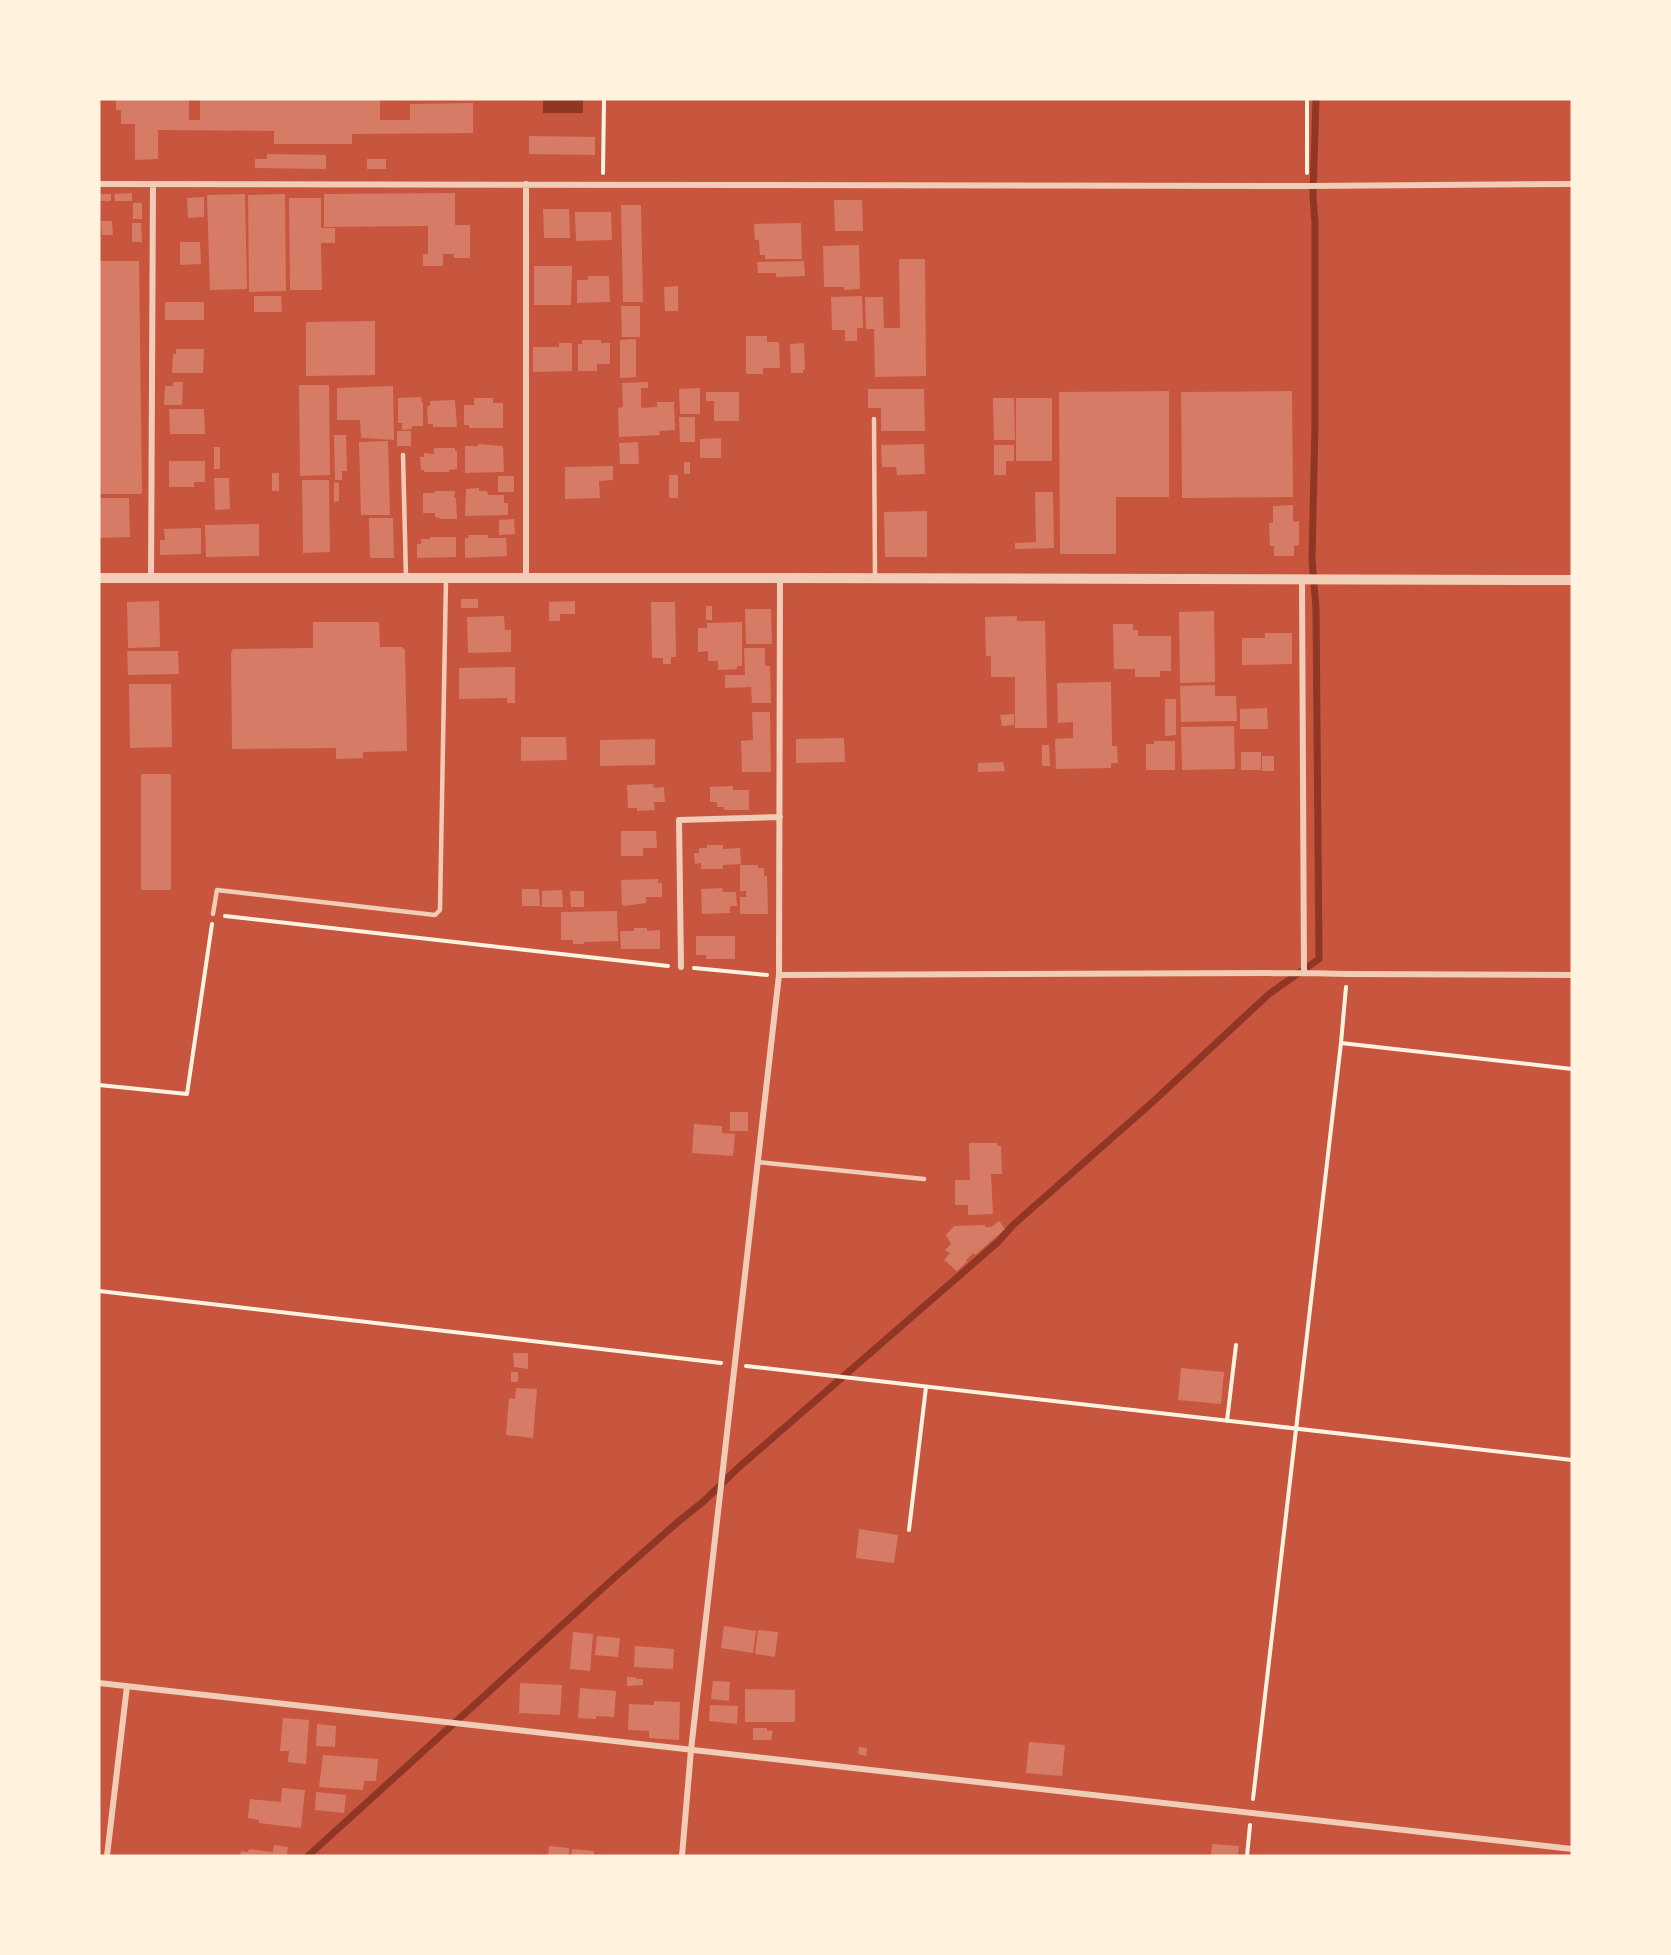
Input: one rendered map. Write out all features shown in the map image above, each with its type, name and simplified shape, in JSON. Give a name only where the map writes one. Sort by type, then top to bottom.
[{"type":"street","points":[[99,184],[1307,186],[1572,184]]},
{"type":"street","points":[[151,579],[153,184]]},
{"type":"street","points":[[526,184],[526,578]]},
{"type":"street","points":[[99,578],[1572,580]]},
{"type":"street","points":[[682,1856],[691,1750],[779,975],[780,578]]},
{"type":"street","points":[[1302,580],[1304,973]]},
{"type":"street","points":[[681,967],[679,820],[780,817]]},
{"type":"street","points":[[779,975],[1304,973],[1572,975]]},
{"type":"street","points":[[99,1683],[1568,1851]]},
{"type":"street","points":[[107,1856],[127,1686]]},
{"type":"lane","points":[[874,419],[875,578]]},
{"type":"lane","points":[[403,454],[406,578]]},
{"type":"lane","points":[[213,914],[217,890],[435,915],[440,910],[447,578]]},
{"type":"lane","points":[[758,1162],[924,1179]]},
{"type":"path","points":[[603,184],[604,99]]},
{"type":"path","points":[[1307,99],[1307,186]]},
{"type":"path","points":[[99,1085],[188,1094],[213,914],[681,967],[779,975]]},
{"type":"path","points":[[1247,1856],[1347,975]]},
{"type":"path","points":[[1341,1043],[1572,1069]]},
{"type":"path","points":[[99,1291],[1572,1460]]},
{"type":"path","points":[[1227,1421],[1236,1345]]},
{"type":"path","points":[[909,1530],[926,1387]]},
{"type":"shaded area","points":[[543,99],[583,99],[583,113],[543,113]]},
{"type":"building","points":[[116,99],[189,99],[189,120],[200,120],[200,99],[380,99],[380,120],[410,120],[410,104],[473,103],[473,133],[352,134],[352,144],[274,144],[274,131],[158,130],[158,159],[135,160],[135,124],[121,124],[121,110],[116,110]]},
{"type":"building","points":[[529,136],[595,137],[595,155],[529,154]]},
{"type":"building","points":[[267,154],[326,155],[326,169],[255,168],[255,159],[267,159]]},
{"type":"building","points":[[367,159],[386,159],[386,169],[367,169]]},
{"type":"building","points":[[132,193],[132,201],[115,201],[114,194]]},
{"type":"building","points":[[455,193],[455,225],[470,225],[470,258],[454,258],[454,254],[443,254],[443,266],[423,266],[423,254],[428,254],[428,226],[324,227],[324,194]]},
{"type":"building","points":[[99,194],[111,194],[111,201],[99,201]]},
{"type":"building","points":[[245,194],[247,289],[210,290],[207,195]]},
{"type":"building","points":[[285,194],[286,291],[249,292],[248,195]]},
{"type":"building","points":[[204,197],[204,217],[188,218],[187,198]]},
{"type":"building","points":[[289,198],[321,198],[321,228],[335,228],[335,243],[321,243],[322,290],[290,290]]},
{"type":"building","points":[[834,200],[862,200],[863,231],[835,231]]},
{"type":"building","points":[[133,203],[142,203],[142,219],[133,219]]},
{"type":"building","points":[[621,205],[641,205],[643,302],[623,302]]},
{"type":"building","points":[[543,209],[569,209],[570,238],[544,238]]},
{"type":"building","points":[[575,212],[611,212],[612,240],[576,241]]},
{"type":"building","points":[[101,221],[112,221],[113,235],[102,235]]},
{"type":"building","points":[[132,223],[141,223],[142,242],[132,242]]},
{"type":"building","points":[[801,223],[802,259],[765,259],[765,255],[760,255],[759,240],[755,240],[754,224]]},
{"type":"building","points":[[180,242],[200,242],[201,264],[180,265]]},
{"type":"building","points":[[859,245],[860,289],[844,290],[844,287],[824,287],[823,246]]},
{"type":"building","points":[[899,259],[925,259],[926,376],[875,377],[874,329],[866,329],[865,297],[883,297],[884,328],[900,328]]},
{"type":"building","points":[[99,261],[139,261],[142,494],[99,494]]},
{"type":"building","points":[[804,261],[805,276],[776,277],[776,273],[758,273],[757,262]]},
{"type":"building","points":[[534,266],[572,266],[571,305],[534,305]]},
{"type":"building","points":[[588,276],[609,276],[610,302],[577,303],[577,280],[588,280]]},
{"type":"building","points":[[678,286],[678,311],[665,311],[664,287]]},
{"type":"building","points":[[254,296],[281,296],[282,312],[254,312]]},
{"type":"building","points":[[862,296],[863,328],[857,328],[857,341],[845,341],[845,330],[832,330],[831,297]]},
{"type":"building","points":[[165,302],[204,302],[204,320],[165,320]]},
{"type":"building","points":[[621,306],[640,306],[640,337],[622,337]]},
{"type":"building","points":[[375,321],[375,375],[306,376],[306,322]]},
{"type":"building","points":[[746,336],[767,336],[767,342],[779,342],[780,368],[763,368],[763,374],[746,374]]},
{"type":"building","points":[[636,339],[636,377],[620,378],[620,340]]},
{"type":"building","points":[[582,340],[601,340],[601,343],[610,343],[610,364],[597,364],[597,371],[578,371],[578,344],[582,344]]},
{"type":"building","points":[[559,343],[572,343],[572,371],[533,372],[533,347],[559,347]]},
{"type":"building","points":[[804,343],[805,370],[803,373],[791,373],[790,344]]},
{"type":"building","points":[[176,349],[204,349],[203,373],[172,373],[173,354],[176,354]]},
{"type":"building","points":[[173,382],[183,382],[182,405],[164,405],[165,386],[173,386]]},
{"type":"building","points":[[648,382],[648,388],[641,388],[641,408],[657,407],[657,402],[674,402],[675,430],[659,431],[660,435],[619,437],[618,408],[623,407],[622,383]]},
{"type":"building","points":[[299,385],[329,385],[330,475],[300,476]]},
{"type":"building","points":[[393,386],[394,440],[361,438],[360,420],[337,420],[337,388]]},
{"type":"building","points":[[700,388],[700,414],[680,414],[679,389]]},
{"type":"building","points":[[868,389],[924,389],[925,431],[881,431],[881,408],[868,408]]},
{"type":"building","points":[[1169,391],[1169,497],[1116,497],[1116,554],[1060,554],[1059,392]]},
{"type":"building","points":[[1292,391],[1293,497],[1182,498],[1181,392]]},
{"type":"building","points":[[706,392],[739,392],[739,421],[714,421],[714,401],[706,401]]},
{"type":"building","points":[[421,397],[423,426],[412,426],[412,429],[402,430],[402,423],[398,423],[398,398]]},
{"type":"building","points":[[474,398],[493,398],[493,403],[503,403],[503,428],[469,428],[469,425],[464,425],[464,405],[474,405]]},
{"type":"building","points":[[993,398],[1014,398],[1015,440],[994,440]]},
{"type":"building","points":[[1016,398],[1052,398],[1052,461],[1016,461]]},
{"type":"building","points":[[455,400],[457,427],[433,427],[433,424],[428,424],[427,406],[430,406],[430,401]]},
{"type":"building","points":[[169,409],[204,409],[205,434],[170,434]]},
{"type":"building","points":[[679,417],[695,417],[695,442],[680,442]]},
{"type":"building","points":[[397,431],[411,431],[411,446],[397,446]]},
{"type":"building","points":[[334,435],[346,435],[347,471],[342,471],[342,480],[335,480]]},
{"type":"building","points":[[721,438],[721,458],[700,458],[700,439]]},
{"type":"building","points":[[388,441],[390,515],[361,515],[359,442]]},
{"type":"building","points":[[638,442],[639,464],[620,464],[619,443]]},
{"type":"building","points":[[478,444],[503,447],[504,472],[465,473],[465,446],[478,446]]},
{"type":"building","points":[[924,444],[925,474],[897,475],[896,467],[882,467],[881,445]]},
{"type":"building","points":[[994,445],[1014,445],[1014,461],[1006,461],[1006,475],[994,475]]},
{"type":"building","points":[[214,447],[220,447],[220,469],[214,469]]},
{"type":"building","points":[[434,448],[455,448],[457,469],[449,470],[449,472],[421,470],[420,457],[424,457],[424,453],[434,454]]},
{"type":"building","points":[[169,461],[205,461],[205,482],[194,482],[194,487],[169,487]]},
{"type":"building","points":[[684,462],[690,462],[690,474],[684,474]]},
{"type":"building","points":[[613,466],[613,480],[599,481],[600,498],[565,499],[565,467]]},
{"type":"building","points":[[272,473],[279,473],[279,491],[272,491]]},
{"type":"building","points":[[669,475],[678,475],[678,498],[669,498]]},
{"type":"building","points":[[498,476],[514,476],[514,492],[498,492]]},
{"type":"building","points":[[214,478],[229,478],[230,509],[215,510]]},
{"type":"building","points":[[302,480],[329,480],[330,552],[303,553]]},
{"type":"building","points":[[334,482],[339,483],[339,501],[334,502]]},
{"type":"building","points":[[479,488],[479,491],[487,491],[488,495],[504,495],[504,503],[508,503],[508,515],[465,516],[466,489]]},
{"type":"building","points":[[435,491],[455,491],[457,519],[440,519],[435,517],[435,513],[423,513],[423,493],[435,493]]},
{"type":"building","points":[[1035,492],[1053,492],[1054,548],[1015,549],[1015,543],[1036,542]]},
{"type":"building","points":[[99,498],[129,498],[130,537],[99,538]]},
{"type":"building","points":[[1293,505],[1293,522],[1299,521],[1299,545],[1294,546],[1294,556],[1274,556],[1274,546],[1270,546],[1269,523],[1273,523],[1273,506]]},
{"type":"building","points":[[927,511],[927,557],[885,557],[884,512]]},
{"type":"building","points":[[369,518],[393,518],[394,558],[370,558]]},
{"type":"building","points":[[514,519],[515,534],[499,535],[499,520]]},
{"type":"building","points":[[259,524],[259,556],[206,557],[205,525]]},
{"type":"building","points":[[201,528],[201,554],[160,555],[160,540],[165,540],[164,529]]},
{"type":"building","points":[[468,535],[506,538],[507,556],[465,558],[465,538],[469,538]]},
{"type":"building","points":[[430,537],[456,537],[456,557],[417,558],[417,544],[421,544],[421,539],[430,539]]},
{"type":"building","points":[[461,599],[478,599],[478,608],[461,608]]},
{"type":"building","points":[[159,601],[160,647],[128,648],[127,602]]},
{"type":"building","points":[[575,601],[575,614],[560,614],[560,621],[549,621],[549,602]]},
{"type":"building","points":[[651,602],[675,602],[676,657],[671,657],[671,664],[663,664],[663,658],[652,658]]},
{"type":"building","points":[[706,606],[712,606],[712,620],[706,620]]},
{"type":"building","points":[[745,609],[771,609],[772,644],[746,644]]},
{"type":"building","points":[[1214,611],[1215,682],[1180,683],[1179,612]]},
{"type":"building","points":[[504,616],[505,630],[511,630],[511,652],[468,653],[467,617]]},
{"type":"building","points":[[1017,616],[1017,621],[1045,621],[1047,728],[1015,728],[1015,677],[991,677],[991,656],[986,656],[985,617]]},
{"type":"building","points":[[313,622],[379,622],[380,647],[402,647],[405,650],[407,751],[363,752],[363,758],[336,759],[336,748],[232,749],[231,653],[233,649],[313,648]]},
{"type":"building","points":[[742,622],[742,666],[737,666],[737,669],[718,670],[718,661],[708,661],[708,651],[698,652],[698,628],[707,628],[707,623]]},
{"type":"building","points":[[1113,624],[1133,624],[1133,630],[1138,630],[1138,636],[1171,636],[1171,671],[1160,671],[1160,677],[1135,677],[1135,669],[1114,669]]},
{"type":"building","points":[[1265,633],[1292,633],[1292,664],[1242,665],[1242,638],[1265,638]]},
{"type":"building","points":[[744,648],[765,648],[765,666],[770,666],[771,703],[752,703],[751,687],[725,688],[725,675],[745,675]]},
{"type":"building","points":[[127,651],[178,651],[179,674],[128,675]]},
{"type":"building","points":[[515,667],[515,703],[507,703],[507,698],[459,699],[459,668]]},
{"type":"building","points":[[1111,682],[1112,746],[1117,746],[1118,763],[1111,763],[1111,768],[1056,769],[1055,739],[1073,738],[1073,722],[1058,723],[1057,683]]},
{"type":"building","points":[[129,684],[171,684],[172,747],[130,748]]},
{"type":"building","points":[[1215,685],[1215,696],[1236,696],[1237,721],[1181,722],[1180,686]]},
{"type":"building","points":[[1165,699],[1176,699],[1176,735],[1165,736]]},
{"type":"building","points":[[1267,708],[1268,729],[1240,729],[1240,709]]},
{"type":"building","points":[[752,712],[770,712],[771,772],[742,772],[741,741],[753,740]]},
{"type":"building","points":[[1014,714],[1014,725],[1002,726],[1000,715]]},
{"type":"building","points":[[1234,726],[1235,769],[1182,770],[1181,727]]},
{"type":"building","points":[[521,737],[566,737],[567,760],[521,761]]},
{"type":"building","points":[[844,738],[845,762],[796,763],[796,739]]},
{"type":"building","points":[[655,739],[655,765],[600,766],[600,740]]},
{"type":"building","points":[[1154,741],[1175,741],[1175,770],[1146,770],[1146,744],[1154,744]]},
{"type":"building","points":[[1042,745],[1049,745],[1050,766],[1042,766]]},
{"type":"building","points":[[1241,752],[1261,752],[1261,770],[1241,770]]},
{"type":"building","points":[[1262,756],[1274,756],[1274,771],[1262,771]]},
{"type":"building","points":[[1003,762],[1005,771],[978,772],[978,763]]},
{"type":"building","points":[[141,774],[171,774],[171,890],[141,890]]},
{"type":"building","points":[[653,784],[654,788],[664,787],[665,802],[654,802],[655,810],[637,811],[637,808],[628,808],[627,785]]},
{"type":"building","points":[[733,786],[733,790],[749,790],[749,810],[724,810],[724,807],[717,807],[717,802],[710,802],[710,787]]},
{"type":"building","points":[[621,831],[656,831],[657,848],[643,848],[643,856],[621,856]]},
{"type":"building","points":[[707,845],[723,845],[723,849],[740,848],[741,864],[723,865],[723,869],[701,869],[701,863],[695,864],[694,853],[699,853],[699,848],[707,848]]},
{"type":"building","points":[[740,865],[758,865],[758,868],[764,868],[764,876],[767,876],[768,914],[740,914],[740,897],[746,897],[746,891],[740,891]]},
{"type":"building","points":[[658,879],[658,883],[662,883],[662,897],[646,897],[646,903],[624,906],[622,904],[621,880]]},
{"type":"building","points":[[722,888],[723,892],[736,892],[737,906],[730,906],[730,913],[702,914],[701,889]]},
{"type":"building","points":[[522,889],[539,889],[540,906],[522,906]]},
{"type":"building","points":[[562,890],[563,907],[542,907],[542,891]]},
{"type":"building","points":[[570,891],[584,891],[584,907],[571,907]]},
{"type":"building","points":[[617,911],[618,941],[573,944],[573,940],[561,940],[561,912]]},
{"type":"building","points":[[634,928],[647,928],[647,931],[660,930],[660,949],[621,949],[620,931],[634,931]]},
{"type":"building","points":[[696,936],[735,936],[735,959],[706,959],[706,955],[696,955]]},
{"type":"building","points":[[730,1112],[748,1112],[748,1131],[730,1131]]},
{"type":"building","points":[[694,1124],[722,1126],[722,1133],[735,1134],[733,1156],[692,1153]]},
{"type":"building","points":[[969,1143],[997,1143],[997,1146],[1001,1146],[1002,1174],[991,1174],[993,1214],[968,1215],[968,1205],[955,1205],[955,1180],[970,1180]]},
{"type":"building","points":[[999,1221],[1005,1229],[975,1255],[973,1253],[957,1271],[944,1260],[950,1253],[945,1250],[951,1244],[946,1235],[954,1226],[985,1225],[985,1227],[991,1227]]},
{"type":"building","points":[[513,1353],[528,1353],[528,1369],[514,1367]]},
{"type":"building","points":[[1181,1368],[1224,1372],[1221,1404],[1178,1400]]},
{"type":"building","points":[[511,1372],[518,1372],[518,1382],[511,1382]]},
{"type":"building","points":[[516,1388],[537,1389],[533,1438],[506,1435],[509,1398],[515,1399]]},
{"type":"building","points":[[859,1529],[898,1535],[894,1563],[856,1558]]},
{"type":"building","points":[[724,1626],[756,1631],[753,1653],[721,1648]]},
{"type":"building","points":[[758,1630],[778,1632],[775,1657],[755,1654]]},
{"type":"building","points":[[573,1632],[593,1634],[590,1671],[570,1669]]},
{"type":"building","points":[[597,1636],[620,1638],[618,1657],[595,1655]]},
{"type":"building","points":[[635,1646],[674,1649],[673,1669],[634,1667]]},
{"type":"building","points":[[627,1677],[643,1679],[643,1685],[627,1686]]},
{"type":"building","points":[[713,1681],[730,1682],[729,1701],[711,1699]]},
{"type":"building","points":[[520,1683],[562,1685],[560,1715],[519,1713]]},
{"type":"building","points":[[580,1688],[616,1691],[614,1717],[578,1718]]},
{"type":"building","points":[[745,1689],[795,1690],[795,1722],[745,1722]]},
{"type":"building","points":[[654,1701],[680,1702],[679,1740],[649,1738],[649,1731],[628,1730],[629,1704],[654,1705]]},
{"type":"building","points":[[710,1705],[738,1706],[737,1724],[709,1721]]},
{"type":"building","points":[[283,1718],[309,1720],[306,1764],[288,1762],[289,1751],[280,1751]]},
{"type":"building","points":[[317,1724],[336,1726],[335,1747],[316,1746]]},
{"type":"building","points":[[753,1728],[773,1730],[771,1740],[753,1740]]},
{"type":"building","points":[[1029,1742],[1065,1745],[1062,1776],[1026,1773]]},
{"type":"building","points":[[859,1747],[867,1748],[866,1756],[858,1754]]},
{"type":"building","points":[[323,1755],[378,1759],[376,1781],[364,1781],[363,1790],[319,1787]]},
{"type":"building","points":[[282,1788],[305,1790],[301,1828],[259,1823],[259,1820],[248,1818],[250,1799],[281,1802]]},
{"type":"building","points":[[316,1792],[346,1795],[344,1813],[315,1810]]},
{"type":"building","points":[[1212,1844],[1239,1846],[1238,1856],[1211,1856]]},
{"type":"building","points":[[274,1845],[288,1847],[287,1856],[240,1856],[241,1851],[248,1852],[249,1849],[273,1852]]},
{"type":"building","points":[[549,1846],[569,1848],[569,1856],[548,1856]]},
{"type":"building","points":[[572,1849],[594,1851],[594,1856],[571,1856]]},
{"type":"waterway","points":[[308,1856],[614,1578],[998,1242],[1013,1225],[1157,1098],[1269,994],[1319,959],[1316,608],[1312,559],[1315,425],[1313,196],[1316,99]]}]
